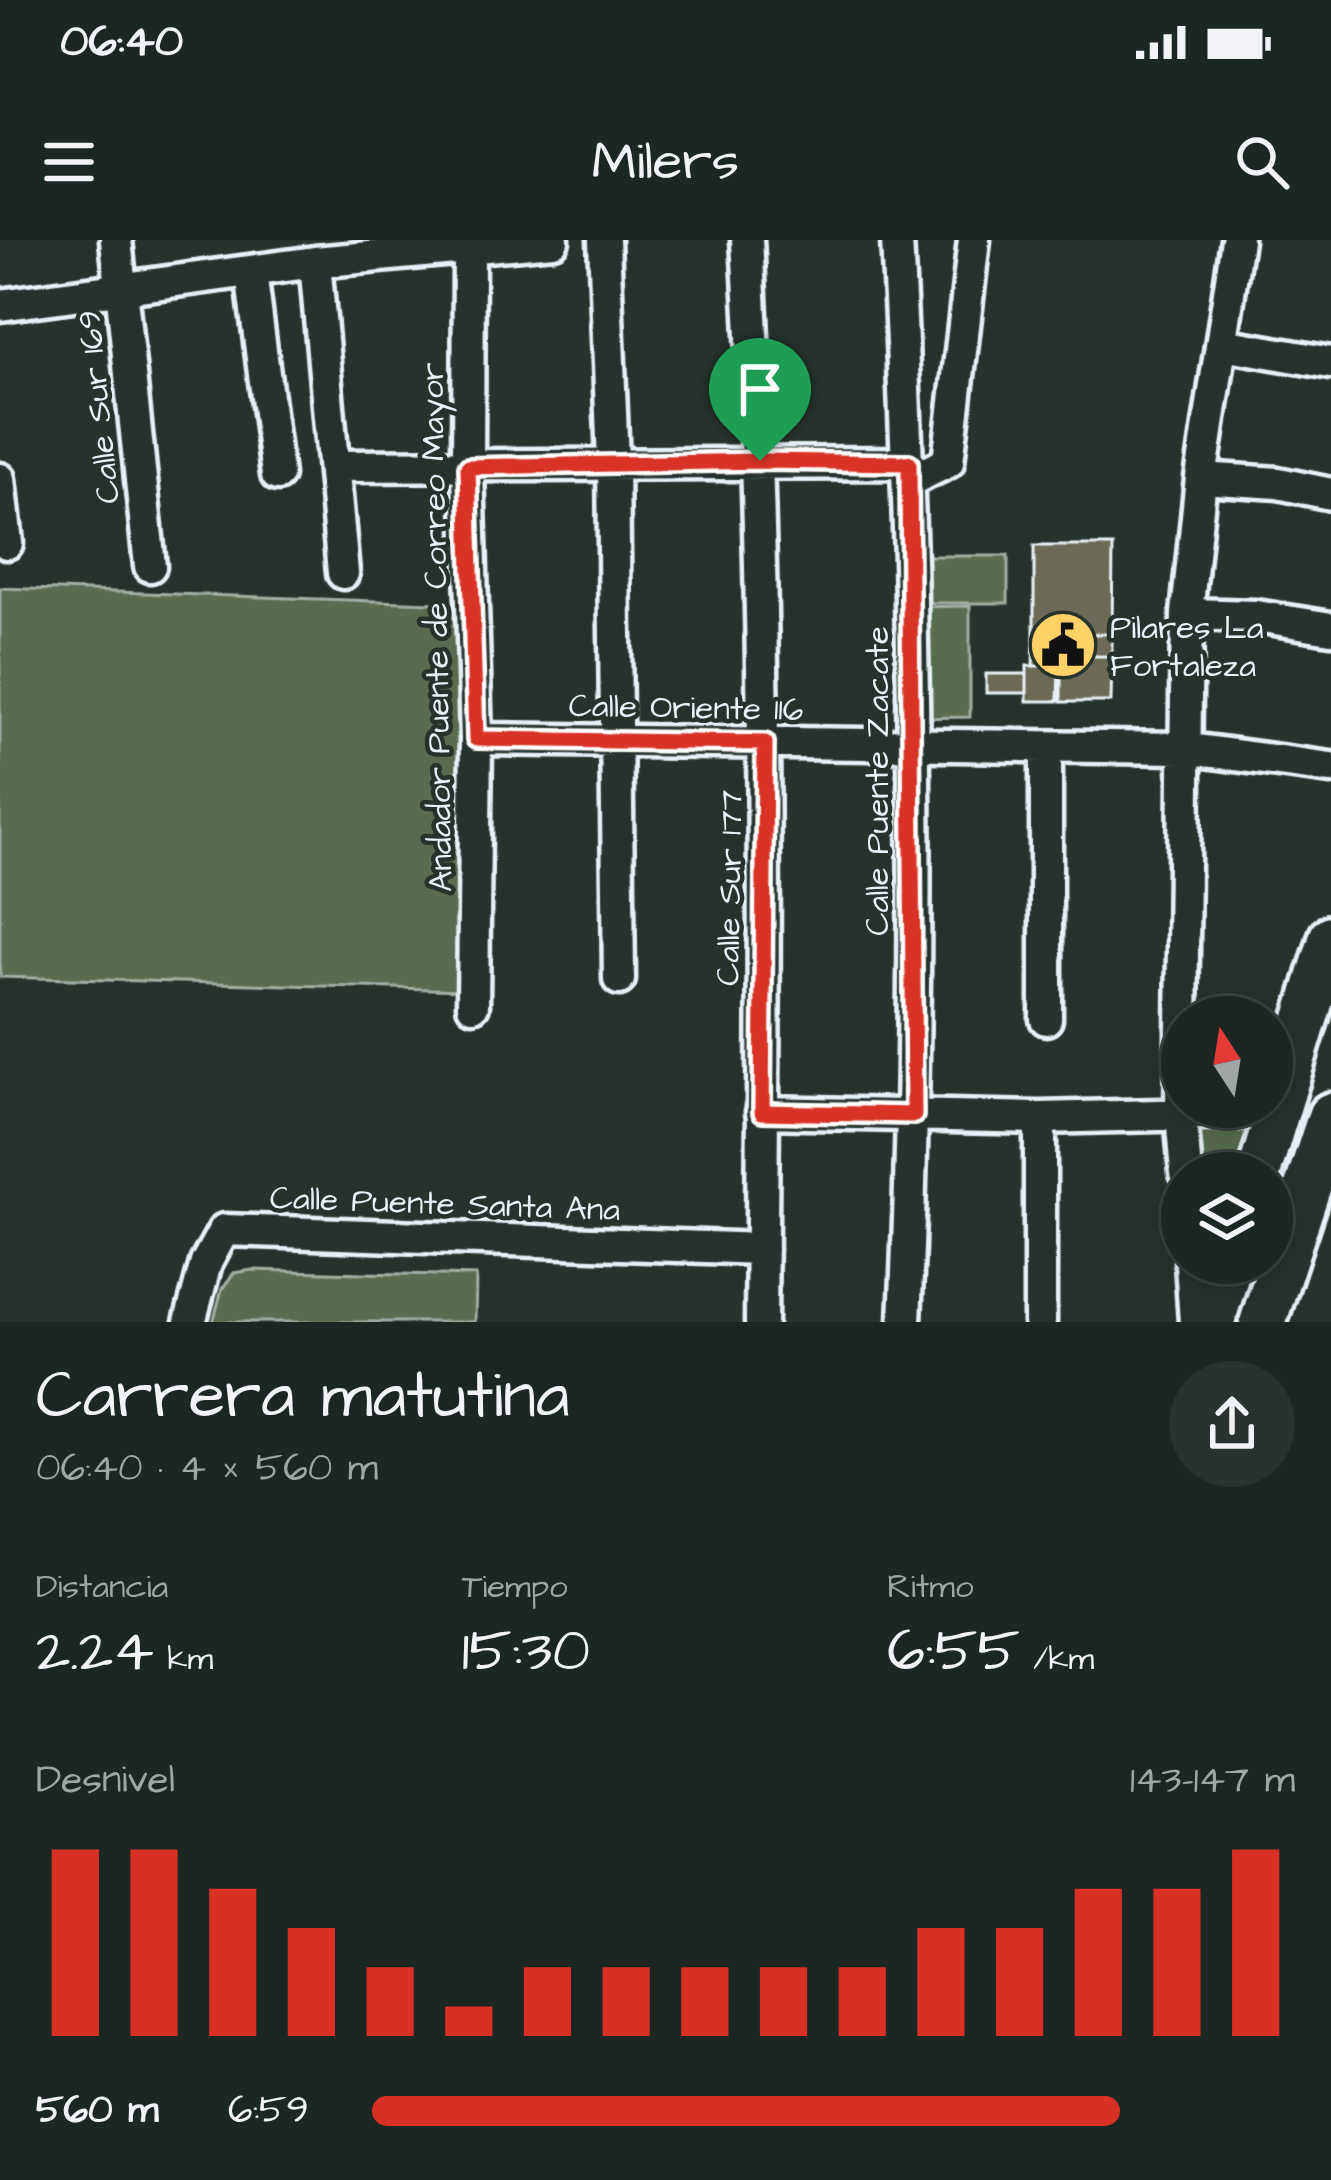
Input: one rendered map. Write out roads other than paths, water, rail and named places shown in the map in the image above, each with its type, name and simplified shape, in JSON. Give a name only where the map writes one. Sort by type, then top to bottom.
[{"type":"main road","points":[[1263,1322],[1331,1116]]},
{"type":"street","name":"Calle Sur 169","points":[[116,240],[150,566]]},
{"type":"street","points":[[0,305],[120,290],[263,260],[316,262],[412,246],[469,248],[553,240]]},
{"type":"street","points":[[604,240],[613,462],[619,979]]},
{"type":"street","name":"Calle Sur 177","points":[[747,240],[760,461],[765,743],[761,1322]]},
{"type":"street","name":"Calle Puente Zacate","points":[[897,240],[909,472],[914,1115],[905,1322]]},
{"type":"street","points":[[335,466],[760,461],[909,472],[948,462],[974,240]]},
{"type":"street","points":[[1182,996],[1187,614],[1201,478],[1237,240]]},
{"type":"street","name":"Andador Puente de Correo Mayor","points":[[469,248],[468,467],[476,739],[473,1005]]},
{"type":"street","points":[[263,260],[277,475]]},
{"type":"street","points":[[316,262],[343,573]]},
{"type":"street","points":[[1223,344],[1331,362]]},
{"type":"street","points":[[1201,478],[1278,483],[1331,494]]},
{"type":"street","points":[[0,479],[7,543]]},
{"type":"street","points":[[1187,614],[1256,616],[1331,628]]},
{"type":"street","name":"Calle Oriente 116","points":[[476,739],[1183,748],[1331,768]]},
{"type":"street","points":[[1046,747],[1046,1019]]},
{"type":"street","points":[[1293,1065],[1331,937]]},
{"type":"street","points":[[762,1112],[1040,1118],[1161,1115]]},
{"type":"street","points":[[1040,1118],[1040,1322]]},
{"type":"street","name":"Calle Puente Santa Ana","points":[[190,1322],[206,1264],[224,1230],[762,1249]]},
{"type":"street","points":[[1192,1284],[1195,1322]]},
{"type":"street","points":[[1213,1322],[1225,1284]]},
{"type":"place","name":"Pilares La Fortaleza","points":[[1063,645]]}]
